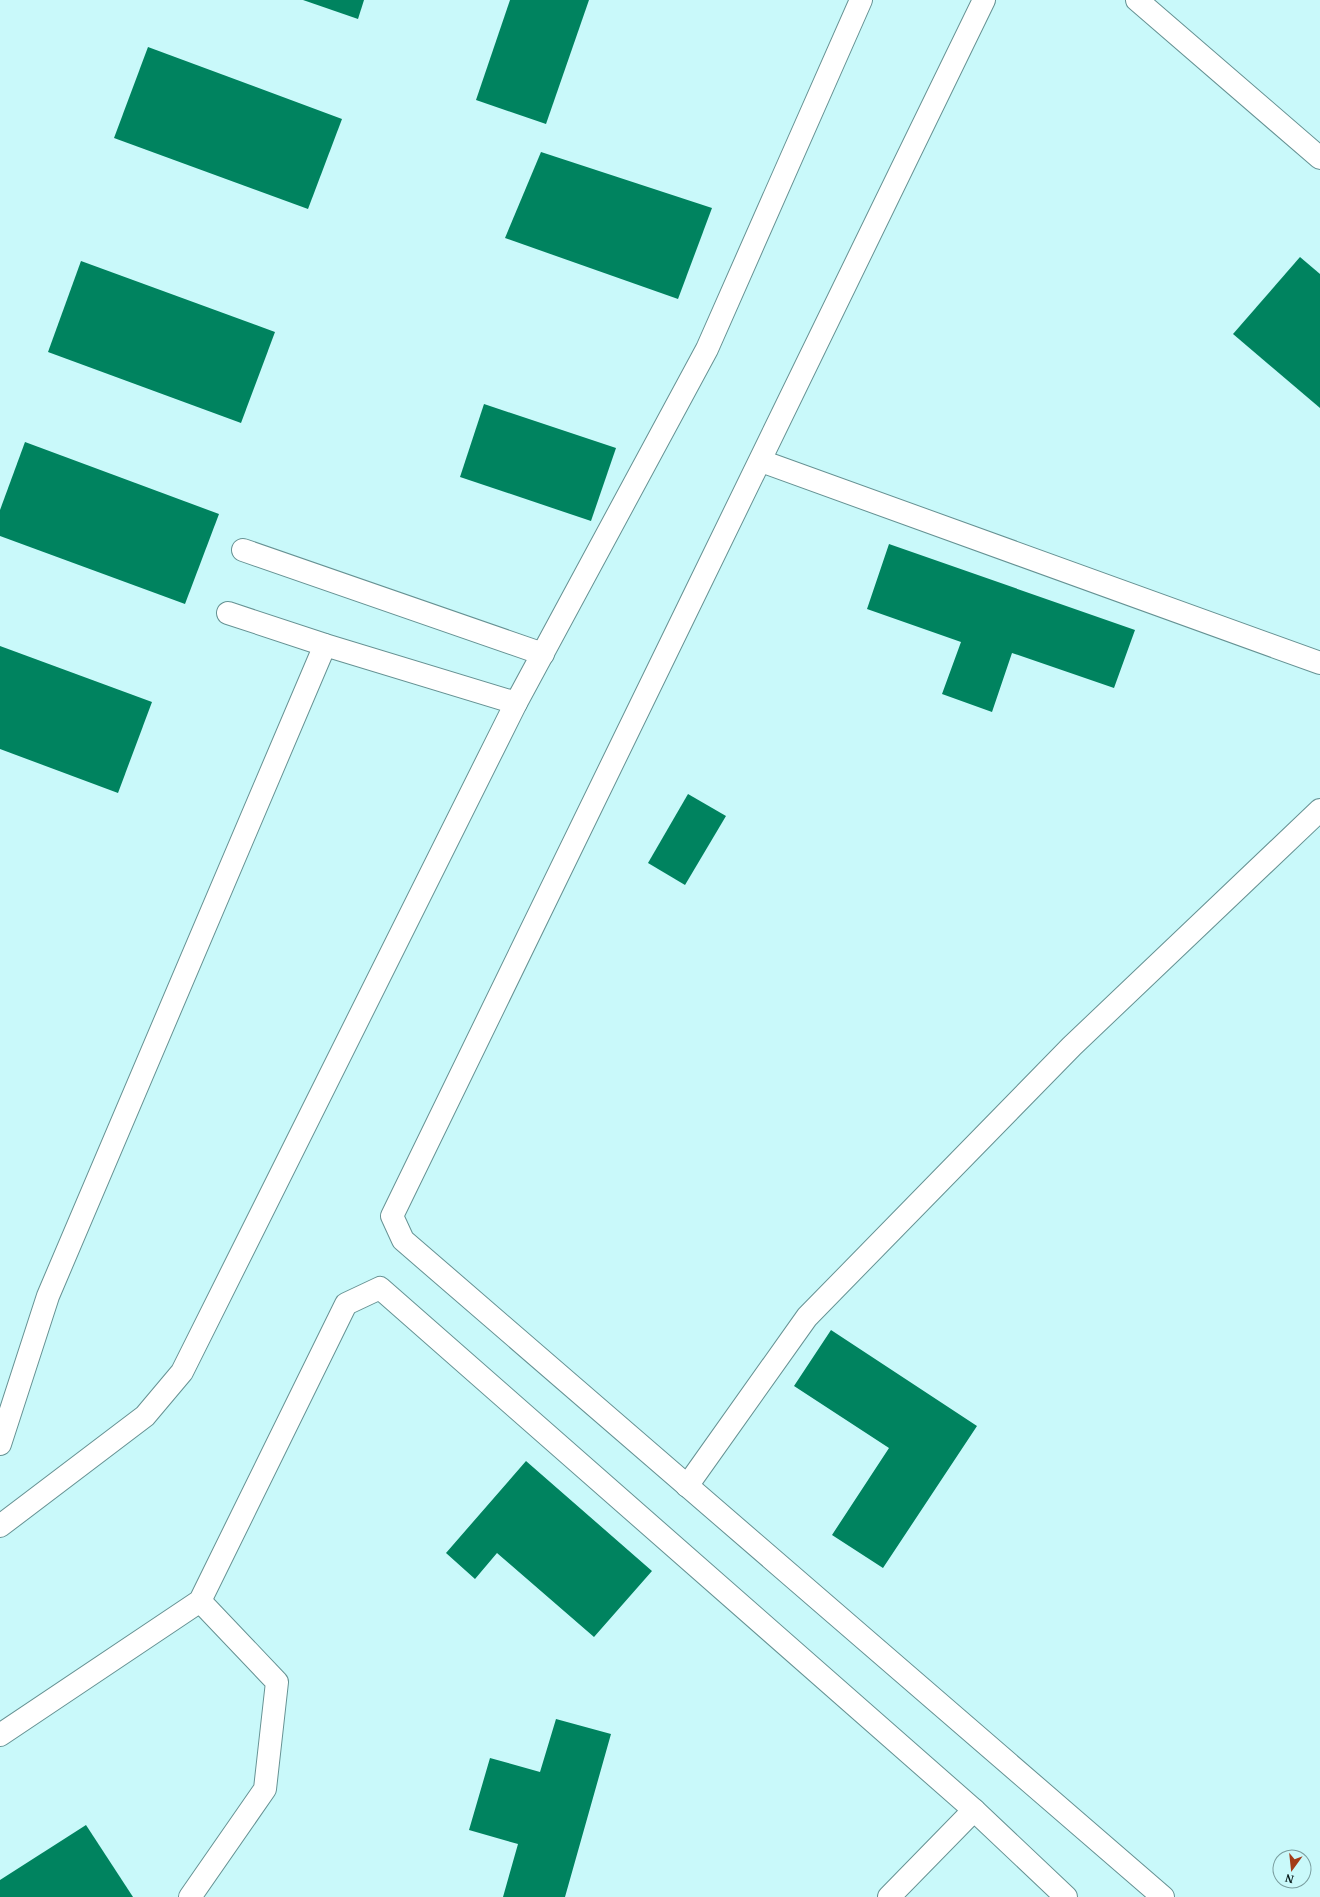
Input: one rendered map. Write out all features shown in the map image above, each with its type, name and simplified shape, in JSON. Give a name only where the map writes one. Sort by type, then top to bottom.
[{"type":"lane","points":[[0,1526],[145,1416],[182,1372],[516,703],[707,349],[861,0]]},
{"type":"lane","points":[[984,0],[761,461],[604,779],[392,1216],[403,1240],[1163,1897]]},
{"type":"lane","points":[[1137,0],[1320,158]]},
{"type":"lane","points":[[761,461],[1320,663]]},
{"type":"lane","points":[[243,550],[543,654]]},
{"type":"lane","points":[[228,613],[325,645],[516,703]]},
{"type":"lane","points":[[0,1444],[48,1296],[325,645]]},
{"type":"lane","points":[[687,1486],[807,1317],[1072,1046],[1320,810]]},
{"type":"lane","points":[[0,1735],[200,1601],[346,1304],[380,1288],[974,1810],[1066,1897]]},
{"type":"lane","points":[[190,1897],[265,1789],[277,1682],[200,1601]]},
{"type":"lane","points":[[889,1897],[974,1810]]},
{"type":"building","points":[[303,0],[364,0],[358,19]]},
{"type":"building","points":[[510,0],[589,0],[546,124],[476,100]]},
{"type":"building","points":[[148,47],[342,119],[308,209],[114,138]]},
{"type":"building","points":[[541,152],[712,208],[678,299],[505,238]]},
{"type":"building","points":[[1300,257],[1320,274],[1320,408],[1233,334]]},
{"type":"building","points":[[81,261],[275,332],[241,423],[48,352]]},
{"type":"building","points":[[484,404],[616,448],[591,521],[460,477]]},
{"type":"building","points":[[25,442],[219,514],[185,604],[0,536],[0,510]]},
{"type":"building","points":[[889,544],[1135,630],[1114,688],[1012,653],[992,712],[942,694],[961,642],[867,609]]},
{"type":"building","points":[[0,646],[152,702],[118,793],[0,749]]},
{"type":"building","points":[[688,794],[726,816],[685,885],[648,863]]},
{"type":"building","points":[[831,1330],[977,1426],[883,1568],[832,1535],[889,1448],[794,1386]]},
{"type":"building","points":[[526,1461],[652,1571],[594,1637],[497,1553],[475,1579],[446,1553]]},
{"type":"building","points":[[556,1719],[611,1734],[565,1897],[503,1897],[518,1844],[469,1830],[490,1758],[540,1772]]},
{"type":"building","points":[[86,1825],[133,1897],[0,1897],[0,1880]]}]
